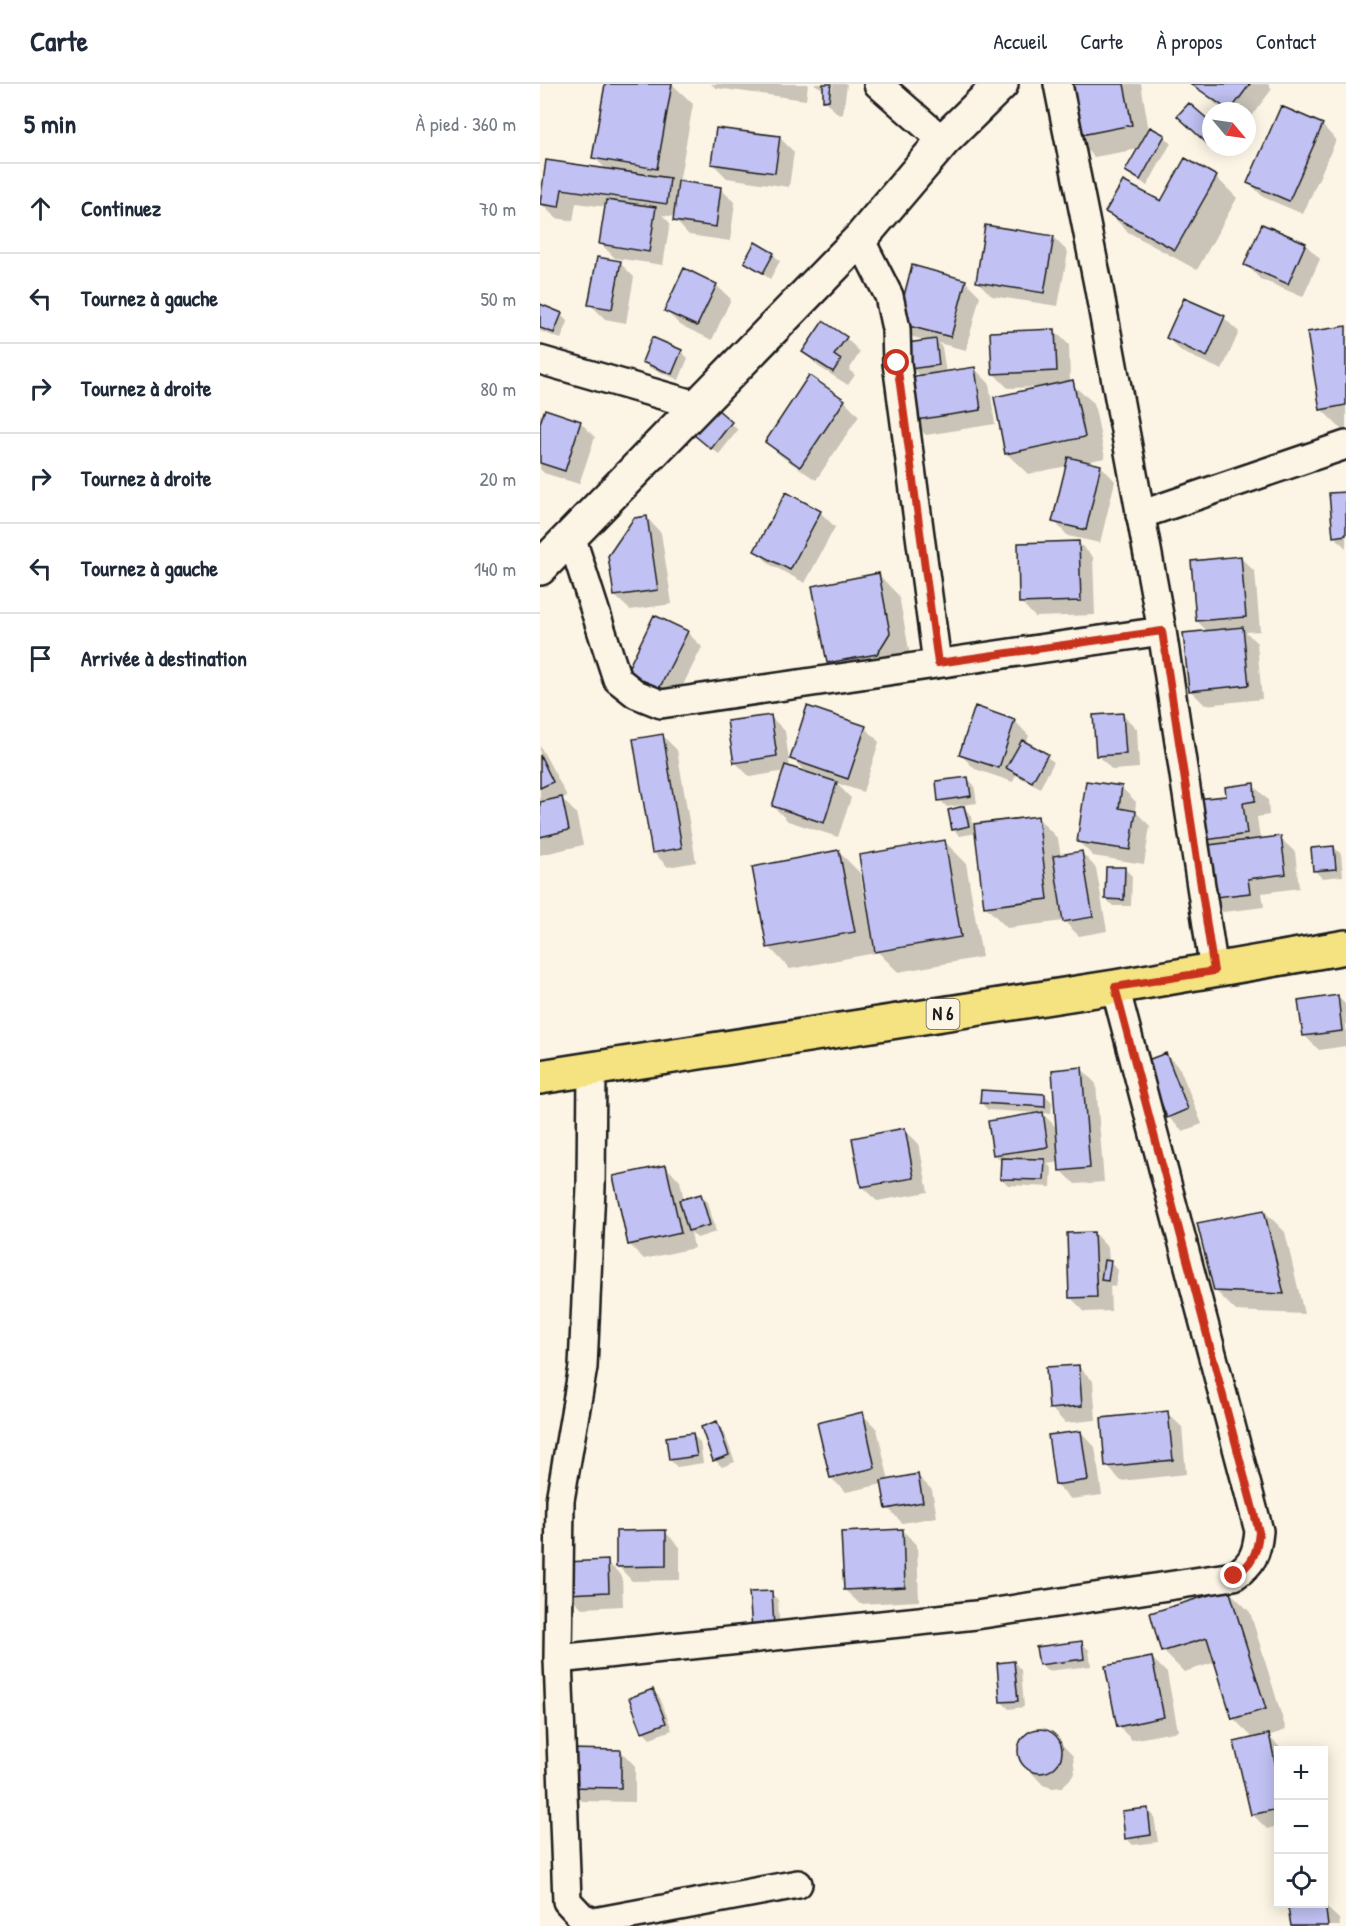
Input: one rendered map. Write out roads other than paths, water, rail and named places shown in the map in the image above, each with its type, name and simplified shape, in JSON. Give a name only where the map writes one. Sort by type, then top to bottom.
[{"type":"main road","name":"N 6","points":[[540,1077],[1115,987],[1346,947]]},
{"type":"street","points":[[878,84],[943,141]]},
{"type":"street","points":[[540,568],[696,405],[860,239],[943,141],[1001,84]]},
{"type":"street","points":[[1058,84],[1162,631],[1214,971]]},
{"type":"street","points":[[860,239],[889,296],[896,329],[897,363],[938,663]]},
{"type":"street","points":[[540,360],[696,405]]},
{"type":"street","points":[[1140,515],[1346,445]]},
{"type":"street","points":[[572,536],[617,679],[636,694],[661,704],[1162,631]]},
{"type":"street","points":[[558,1659],[976,1615],[1234,1576],[1248,1567],[1257,1552],[1259,1532],[1115,987]]},
{"type":"street","points":[[592,1069],[591,1187],[583,1367],[560,1500],[558,1659],[567,1901],[582,1917],[594,1922],[798,1884]]}]
